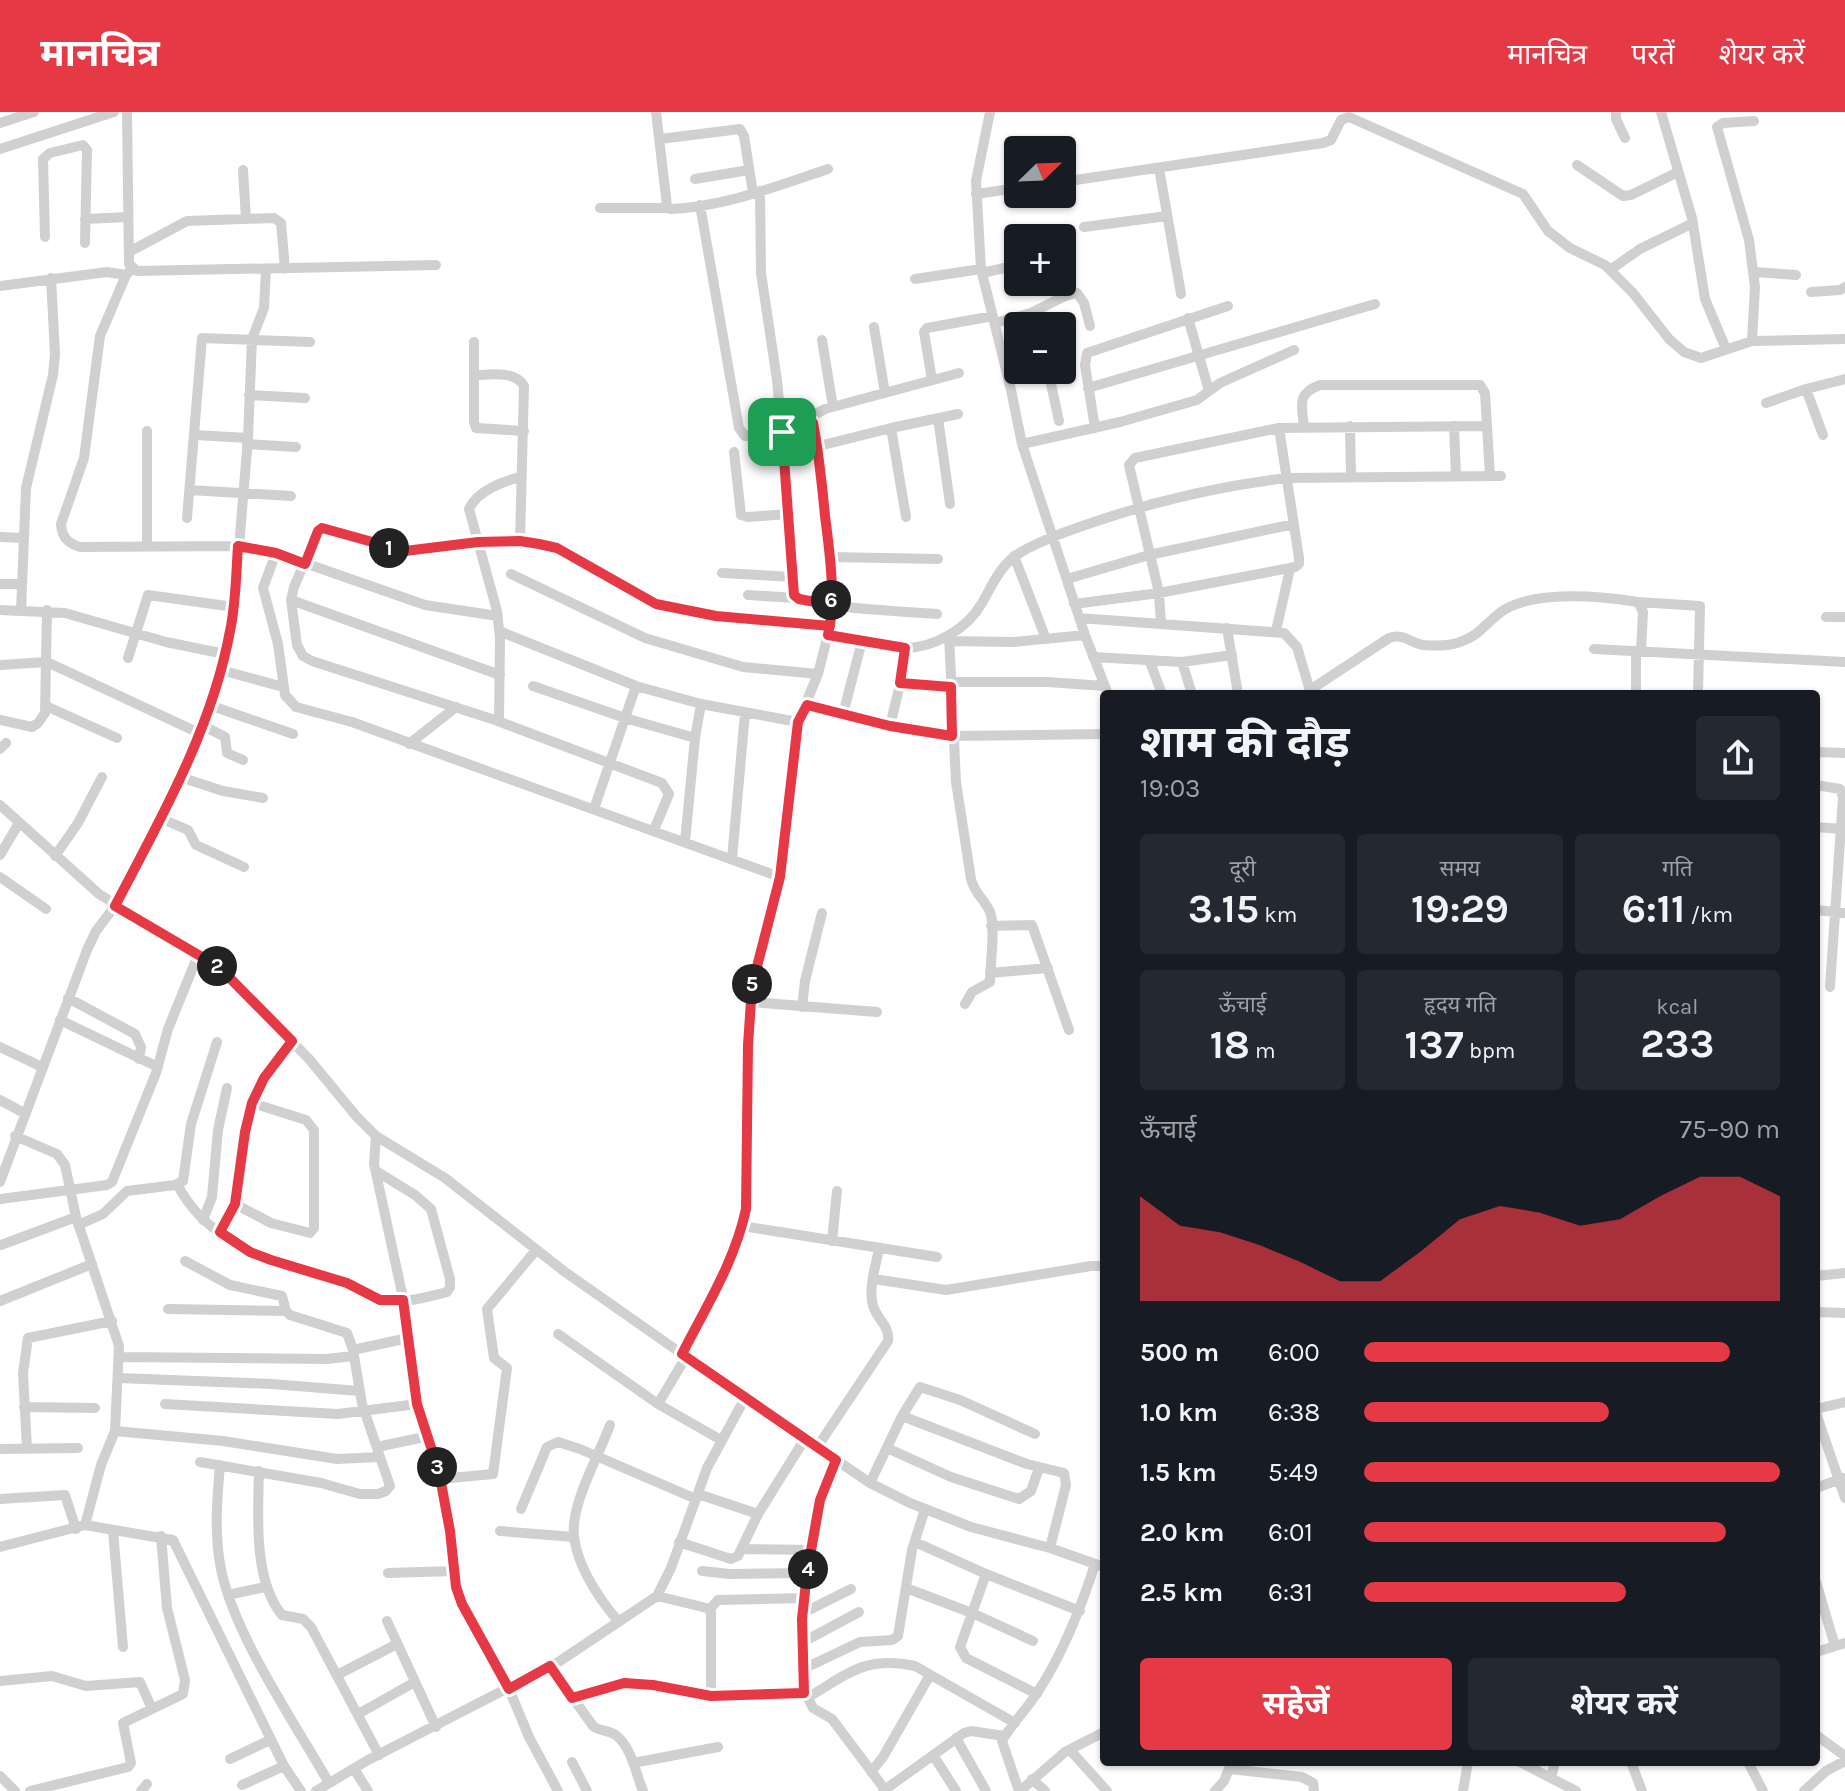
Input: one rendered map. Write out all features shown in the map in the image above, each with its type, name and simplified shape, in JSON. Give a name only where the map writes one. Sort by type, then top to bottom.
[{"type":"street","points":[[0,123],[34,112]]},
{"type":"street","points":[[0,149],[114,112]]},
{"type":"street","points":[[127,112],[129,272],[100,336],[84,458],[61,524],[66,541],[80,547],[238,546],[276,553],[425,605],[498,616]]},
{"type":"street","points":[[656,112],[669,208]]},
{"type":"street","points":[[900,683],[1047,682],[1106,690],[1074,604],[1022,444],[981,271],[976,194],[980,156],[990,112]]},
{"type":"street","points":[[1616,112],[1625,138]]},
{"type":"street","points":[[1661,112],[1693,223],[1705,299],[1726,349]]},
{"type":"street","points":[[1076,180],[1323,143],[1335,136],[1341,116],[1349,117],[1523,194],[1553,236],[1610,270],[1639,300],[1669,339],[1684,352],[1701,358],[1752,341],[1845,339]]},
{"type":"street","points":[[1752,341],[1754,272],[1746,221],[1717,127],[1723,123],[1754,121]]},
{"type":"street","points":[[660,139],[740,129],[744,136],[756,192],[762,285],[775,362],[796,598]]},
{"type":"street","points":[[45,237],[43,159],[50,153],[78,144],[87,150],[85,243]]},
{"type":"street","points":[[1577,165],[1623,196],[1678,172]]},
{"type":"street","points":[[1159,168],[1181,294]]},
{"type":"street","points":[[600,208],[700,205],[756,192],[828,169]]},
{"type":"street","points":[[243,170],[246,219]]},
{"type":"street","points":[[695,179],[749,170]]},
{"type":"street","points":[[976,194],[1004,190]]},
{"type":"street","points":[[700,205],[739,428],[745,436],[782,432],[813,423]]},
{"type":"street","points":[[1084,227],[1167,216]]},
{"type":"street","points":[[85,219],[128,217]]},
{"type":"street","points":[[129,252],[187,221],[274,218],[280,221],[285,269]]},
{"type":"street","points":[[1610,270],[1640,249],[1693,223]]},
{"type":"street","points":[[0,286],[107,272],[436,265]]},
{"type":"street","points":[[915,279],[1004,267]]},
{"type":"street","points":[[0,1182],[91,940],[115,906],[162,819],[221,670],[234,607],[252,339],[264,308],[266,269]]},
{"type":"street","points":[[1754,272],[1796,275]]},
{"type":"street","points":[[21,611],[26,488],[53,375],[55,334],[51,278]]},
{"type":"street","points":[[1811,292],[1845,287]]},
{"type":"street","points":[[932,380],[924,332],[927,328],[1036,311],[1077,293],[1084,303],[1090,326]]},
{"type":"street","points":[[1088,388],[1375,304]]},
{"type":"street","points":[[1095,428],[1085,365],[1087,353],[1228,306]]},
{"type":"street","points":[[1188,318],[1209,391]]},
{"type":"street","points":[[874,327],[885,393]]},
{"type":"street","points":[[187,518],[202,338],[310,342]]},
{"type":"street","points":[[822,340],[833,407]]},
{"type":"street","points":[[474,342],[476,428],[524,431]]},
{"type":"street","points":[[1022,444],[1197,400],[1220,383],[1294,350]]},
{"type":"street","points":[[658,1404],[718,1286],[746,1209],[748,1045],[756,962],[780,877],[798,722],[818,674],[832,605],[819,446],[813,414],[959,373]]},
{"type":"street","points":[[474,375],[519,378],[524,386],[520,541]]},
{"type":"street","points":[[1766,403],[1845,379]]},
{"type":"street","points":[[1051,384],[1059,421]]},
{"type":"street","points":[[965,1004],[972,992],[989,983],[991,926],[989,911],[973,889],[956,782],[949,638],[975,614],[998,572],[1014,556],[1054,537],[1138,507],[1287,478],[1495,476],[1486,426],[1485,393],[1480,385],[1320,385],[1305,393],[1302,403],[1304,427]]},
{"type":"street","points":[[1806,389],[1823,435]]},
{"type":"street","points":[[249,395],[305,398]]},
{"type":"street","points":[[819,446],[958,414]]},
{"type":"street","points":[[938,418],[950,504]]},
{"type":"street","points":[[1350,426],[1351,477]]},
{"type":"street","points":[[1454,426],[1456,476]]},
{"type":"street","points":[[1161,624],[1159,593],[1129,465],[1135,458],[1279,428],[1486,426]]},
{"type":"street","points":[[891,428],[906,517]]},
{"type":"street","points":[[1074,604],[1159,593],[1290,569],[1299,564],[1279,428]]},
{"type":"street","points":[[147,431],[147,546]]},
{"type":"street","points":[[195,435],[296,447]]},
{"type":"street","points":[[734,452],[741,515],[789,514]]},
{"type":"street","points":[[499,721],[498,616],[469,505],[499,483],[521,477]]},
{"type":"street","points":[[190,490],[291,496]]},
{"type":"street","points":[[1067,579],[1149,555],[1294,524]]},
{"type":"street","points":[[654,830],[668,797],[667,787],[499,721],[307,658],[297,645],[291,600],[318,531],[322,528],[397,551],[478,542],[520,541],[557,548],[656,604],[716,616],[829,631],[862,641],[905,648],[949,638],[1014,642],[1085,635]]},
{"type":"street","points":[[0,537],[23,538]]},
{"type":"street","points":[[276,553],[263,588],[278,644],[283,687],[288,701],[296,707],[352,722],[780,877]]},
{"type":"street","points":[[1014,556],[1046,639]]},
{"type":"street","points":[[830,557],[938,559]]},
{"type":"street","points":[[1276,631],[1290,569]]},
{"type":"street","points":[[722,573],[794,577]]},
{"type":"street","points":[[511,574],[645,638],[743,667],[818,674]]},
{"type":"street","points":[[0,584],[22,584]]},
{"type":"street","points":[[128,658],[148,595],[234,607]]},
{"type":"street","points":[[748,595],[937,614]]},
{"type":"street","points":[[1314,690],[1396,635],[1426,645],[1460,643],[1478,634],[1507,608],[1534,599],[1571,598],[1700,606],[1698,690]]},
{"type":"street","points":[[291,600],[500,675]]},
{"type":"street","points":[[1636,690],[1643,612],[1638,602]]},
{"type":"street","points":[[0,610],[65,613],[166,642],[225,654]]},
{"type":"street","points":[[0,720],[32,727],[41,720],[46,706],[47,610]]},
{"type":"street","points":[[1826,617],[1845,617]]},
{"type":"street","points":[[1079,618],[1276,631],[1291,638],[1297,647],[1310,690]]},
{"type":"street","points":[[1227,628],[1237,690]]},
{"type":"street","points":[[499,631],[636,686],[701,704],[798,722]]},
{"type":"street","points":[[843,714],[862,641]]},
{"type":"street","points":[[890,726],[905,648]]},
{"type":"street","points":[[1594,649],[1845,662]]},
{"type":"street","points":[[1093,657],[1182,662],[1232,655]]},
{"type":"street","points":[[0,665],[47,662],[225,737],[227,753],[243,760]]},
{"type":"street","points":[[1150,662],[1160,690]]},
{"type":"street","points":[[1182,662],[1191,690]]},
{"type":"street","points":[[221,670],[283,687]]},
{"type":"street","points":[[533,686],[695,738]]},
{"type":"street","points":[[594,809],[636,686]]},
{"type":"street","points":[[685,842],[701,704]]},
{"type":"street","points":[[209,705],[293,734]]},
{"type":"street","points":[[807,705],[890,726],[952,736],[1100,734]]},
{"type":"street","points":[[46,706],[117,738]]},
{"type":"street","points":[[409,744],[456,707]]},
{"type":"street","points":[[732,859],[745,713]]},
{"type":"street","points":[[1820,752],[1845,753]]},
{"type":"street","points":[[55,856],[78,823],[102,777]]},
{"type":"street","points":[[180,777],[223,791],[263,798]]},
{"type":"street","points":[[1820,785],[1834,786],[1842,793],[1840,912],[1830,987]]},
{"type":"street","points":[[0,805],[115,906],[219,967],[292,1041],[376,1136],[445,1178],[536,1250],[745,1398],[870,1483],[925,1509],[971,1527],[1100,1565],[1037,1694],[1004,1736],[1003,1746],[1019,1791],[1070,1750],[1100,1734]]},
{"type":"street","points":[[162,819],[188,830],[196,845],[244,867]]},
{"type":"street","points":[[0,855],[19,823]]},
{"type":"street","points":[[1820,827],[1841,829]]},
{"type":"street","points":[[0,877],[46,909]]},
{"type":"street","points":[[1820,910],[1840,912]]},
{"type":"street","points":[[802,1007],[805,981],[822,913]]},
{"type":"street","points":[[991,926],[1032,925],[1069,1030]]},
{"type":"street","points":[[0,1199],[112,1182],[198,955]]},
{"type":"street","points":[[990,973],[1048,968]]},
{"type":"street","points":[[68,998],[135,1034],[141,1047],[139,1059]]},
{"type":"street","points":[[751,1002],[877,1012]]},
{"type":"street","points":[[60,1020],[158,1067]]},
{"type":"street","points":[[220,1232],[235,1204],[252,1103],[264,1078],[292,1041]]},
{"type":"street","points":[[1,1245],[103,1214],[127,1191],[183,1181],[191,1124],[217,1042]]},
{"type":"street","points":[[0,1047],[42,1067]]},
{"type":"street","points":[[203,1220],[212,1197],[218,1130],[227,1088]]},
{"type":"street","points":[[0,1100],[24,1113]]},
{"type":"street","points":[[235,1204],[271,1223],[310,1233],[314,1228],[314,1130],[306,1120],[252,1103]]},
{"type":"street","points":[[15,1136],[57,1154],[65,1165],[77,1221],[112,1321],[120,1357],[115,1431],[81,1527]]},
{"type":"street","points":[[376,1136],[376,1171],[403,1300],[417,1404],[440,1479],[462,1604],[509,1689],[529,1737],[558,1791]]},
{"type":"street","points":[[177,1184],[194,1212],[250,1252],[347,1283],[380,1300],[403,1300],[447,1292],[450,1279],[431,1209],[415,1195],[376,1171]]},
{"type":"street","points":[[832,1241],[837,1191]]},
{"type":"street","points":[[742,1226],[937,1257]]},
{"type":"street","points":[[818,1446],[888,1341],[888,1331],[873,1305],[879,1248]]},
{"type":"street","points":[[440,1479],[493,1474],[507,1368],[494,1358],[487,1309],[536,1250]]},
{"type":"street","points":[[185,1261],[230,1285],[282,1296],[290,1315],[345,1331],[353,1353],[359,1391],[389,1489],[370,1495],[259,1471],[200,1462]]},
{"type":"street","points":[[0,1301],[92,1264]]},
{"type":"street","points":[[874,1279],[960,1290],[1100,1266]]},
{"type":"street","points":[[1820,1276],[1845,1273]]},
{"type":"street","points":[[168,1309],[286,1311]]},
{"type":"street","points":[[1820,1312],[1845,1313]]},
{"type":"street","points":[[27,1449],[23,1373],[28,1338],[112,1321]]},
{"type":"street","points":[[558,1334],[658,1404],[721,1440]]},
{"type":"street","points":[[120,1357],[327,1359],[408,1338]]},
{"type":"street","points":[[119,1378],[359,1391]]},
{"type":"street","points":[[870,1483],[902,1416],[917,1390],[923,1386],[1035,1434]]},
{"type":"street","points":[[316,1791],[550,1666],[657,1596],[721,1440],[745,1398]]},
{"type":"street","points":[[1820,1410],[1845,1402]]},
{"type":"street","points":[[165,1404],[322,1414],[365,1412],[417,1404]]},
{"type":"street","points":[[24,1407],[95,1408]]},
{"type":"street","points":[[902,1416],[963,1442],[1039,1468],[1060,1470],[1066,1479],[1050,1548]]},
{"type":"street","points":[[610,1425],[578,1506],[574,1537],[596,1594],[619,1622]]},
{"type":"street","points":[[115,1431],[223,1441],[337,1459],[378,1452],[429,1436]]},
{"type":"street","points":[[679,1542],[731,1559],[738,1556],[758,1514],[806,1437]]},
{"type":"street","points":[[521,1509],[541,1460],[551,1444],[558,1442],[697,1496],[758,1514]]},
{"type":"street","points":[[1820,1444],[1842,1478],[1845,1498]]},
{"type":"street","points":[[0,1449],[78,1448]]},
{"type":"street","points":[[887,1448],[951,1477],[1019,1499],[1031,1491],[1039,1468]]},
{"type":"street","points":[[836,1460],[820,1500],[807,1573],[803,1613],[805,1695],[813,1708],[832,1719],[885,1790],[956,1738],[971,1731],[1004,1736]]},
{"type":"street","points":[[220,1465],[215,1516],[221,1569],[228,1595],[267,1675],[329,1783]]},
{"type":"street","points":[[259,1471],[258,1515],[265,1587],[282,1615],[300,1617],[307,1622],[379,1755]]},
{"type":"street","points":[[1820,1486],[1842,1478]]},
{"type":"street","points":[[0,1499],[56,1493],[65,1495],[81,1527]]},
{"type":"street","points":[[803,1669],[860,1642],[896,1638],[915,1542],[925,1509]]},
{"type":"street","points":[[0,1547],[81,1527],[169,1537],[177,1545],[270,1740],[301,1791]]},
{"type":"street","points":[[113,1531],[123,1647]]},
{"type":"street","points":[[500,1531],[574,1537]]},
{"type":"street","points":[[30,1791],[128,1767],[131,1763],[123,1723],[179,1698],[184,1689],[185,1680],[165,1595],[161,1536]]},
{"type":"street","points":[[915,1542],[1080,1611]]},
{"type":"street","points":[[742,1549],[811,1550]]},
{"type":"street","points":[[388,1573],[454,1571]]},
{"type":"street","points":[[702,1571],[740,1575],[807,1573]]},
{"type":"street","points":[[986,1574],[960,1647],[963,1655],[1037,1694]]},
{"type":"street","points":[[228,1595],[265,1587]]},
{"type":"street","points":[[906,1588],[1033,1641]]},
{"type":"street","points":[[803,1613],[851,1589]]},
{"type":"street","points":[[1820,1592],[1840,1644],[1820,1651]]},
{"type":"street","points":[[657,1596],[709,1610]]},
{"type":"street","points":[[711,1696],[709,1610],[718,1600],[804,1598]]},
{"type":"street","points":[[803,1642],[859,1612]]},
{"type":"street","points":[[387,1621],[436,1727]]},
{"type":"street","points":[[337,1675],[397,1644]]},
{"type":"street","points":[[572,1698],[606,1686],[633,1683],[711,1696],[805,1695],[874,1662],[907,1664],[1015,1723]]},
{"type":"street","points":[[550,1666],[593,1726],[616,1735],[628,1751],[643,1791]]},
{"type":"street","points":[[871,1772],[883,1757],[930,1675]]},
{"type":"street","points":[[0,1681],[52,1676],[86,1686],[140,1682],[152,1709]]},
{"type":"street","points":[[358,1714],[415,1682]]},
{"type":"street","points":[[956,1738],[986,1791]]},
{"type":"street","points":[[1804,1791],[1845,1759],[1820,1738]]},
{"type":"street","points":[[230,1759],[270,1740]]},
{"type":"street","points":[[633,1763],[718,1747]]},
{"type":"street","points":[[1070,1750],[1107,1791]]},
{"type":"street","points":[[933,1755],[956,1791]]},
{"type":"street","points":[[572,1762],[587,1791]]},
{"type":"street","points":[[242,1785],[284,1766]]},
{"type":"street","points":[[1215,1791],[1231,1766]]},
{"type":"street","points":[[1236,1766],[1310,1780],[1315,1786],[1314,1791]]},
{"type":"street","points":[[1463,1791],[1467,1766]]},
{"type":"street","points":[[1528,1766],[1576,1791]]},
{"type":"street","points":[[1551,1778],[1554,1766]]},
{"type":"street","points":[[1633,1766],[1642,1791]]},
{"type":"street","points":[[1750,1766],[1763,1791]]},
{"type":"street","points":[[354,1769],[368,1791]]},
{"type":"street","points":[[0,1776],[15,1791]]},
{"type":"street","points":[[1032,1779],[1045,1791]]},
{"type":"route","points":[[782,432],[794,595],[799,599],[832,605],[830,626],[768,623],[656,604],[557,548],[520,541],[478,542],[397,551],[322,528],[305,564],[276,553],[238,546],[231,630],[218,679],[199,733],[166,809],[115,906],[219,967],[292,1041],[264,1078],[252,1103],[235,1204],[220,1232],[250,1252],[271,1260],[347,1283],[380,1300],[403,1300],[417,1404],[439,1472],[456,1587],[462,1604],[509,1689],[550,1666],[572,1698],[624,1683],[711,1696],[804,1693],[802,1619],[807,1573],[820,1500],[836,1460],[682,1354],[718,1286],[746,1209],[748,1045],[752,986],[780,877],[798,722],[807,705],[890,726],[952,736],[951,687],[900,683],[905,648],[828,635],[830,626],[832,605],[830,557],[819,446],[813,423],[782,432]]}]
